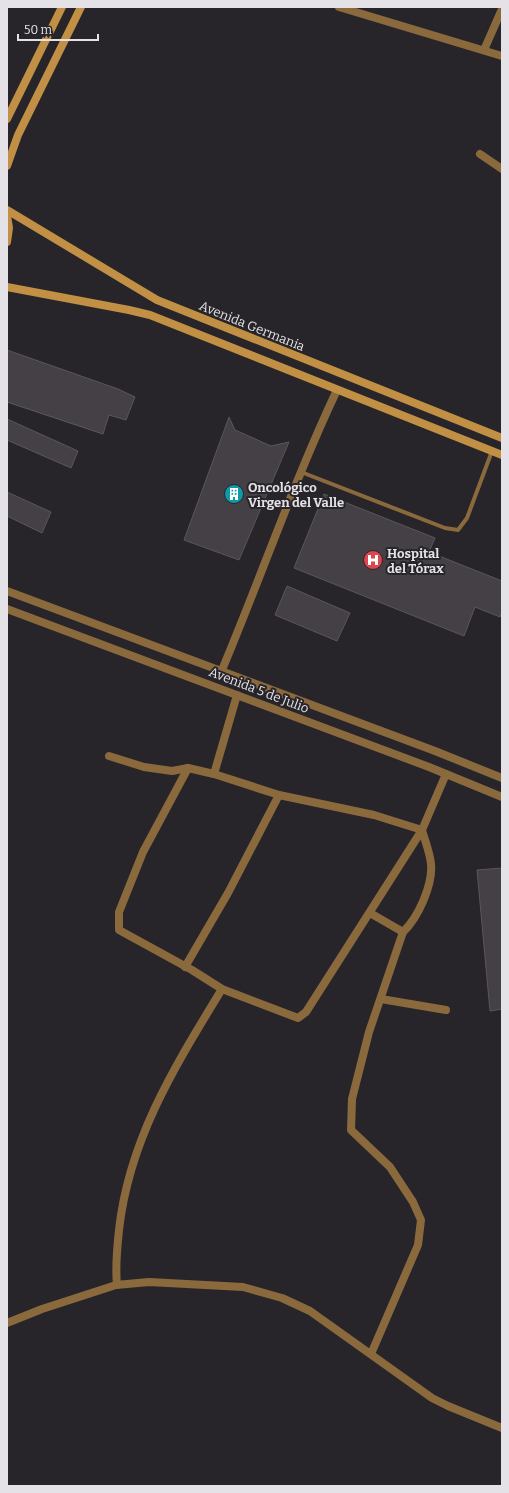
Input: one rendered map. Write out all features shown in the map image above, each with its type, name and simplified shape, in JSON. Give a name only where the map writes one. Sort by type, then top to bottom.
[{"type":"street","points":[[7,119],[62,7]]},
{"type":"street","points":[[7,166],[18,135],[81,7]]},
{"type":"street","points":[[339,7],[502,56]]},
{"type":"street","points":[[484,50],[502,9]]},
{"type":"street","points":[[480,154],[502,169]]},
{"type":"street","name":"Avenida Germania","points":[[7,210],[157,300],[502,438]]},
{"type":"street","points":[[7,216],[9,228],[7,242]]},
{"type":"street","points":[[7,287],[141,313],[502,455]]},
{"type":"street","points":[[222,670],[318,430],[337,390]]},
{"type":"street","name":"Avenida 5 de Julio","points":[[7,591],[222,670],[502,778]]},
{"type":"street","name":"Avenida 5 de Julio","points":[[7,609],[446,774],[502,797]]},
{"type":"street","points":[[214,774],[237,695]]},
{"type":"street","points":[[109,756],[144,767],[172,771],[188,768],[214,774],[279,795],[374,815],[422,830]]},
{"type":"street","points":[[188,768],[143,852],[120,912],[119,930],[222,989],[298,1018],[306,1012],[422,830],[446,774]]},
{"type":"street","points":[[185,967],[228,893],[279,795]]},
{"type":"street","points":[[371,1354],[418,1245],[421,1220],[413,1202],[390,1167],[351,1130],[352,1099],[369,1032],[403,932],[410,925],[427,893],[432,865],[422,830]]},
{"type":"street","points":[[370,913],[403,932]]},
{"type":"street","points":[[117,1285],[115,1267],[121,1212],[131,1166],[143,1134],[167,1081],[222,989]]},
{"type":"street","points":[[381,999],[446,1010]]},
{"type":"street","points":[[7,1323],[42,1309],[117,1285],[149,1282],[243,1287],[282,1298],[310,1311],[432,1398],[502,1428]]},
{"type":"lane","points":[[301,472],[445,528],[458,530],[468,518],[492,451]]},
{"type":"building","points":[[7,350],[118,389],[135,397],[126,420],[109,415],[103,434],[7,402]]},
{"type":"building","name":"Oncológico Virgen del Valle","points":[[229,417],[235,430],[271,446],[289,442],[239,560],[184,540]]},
{"type":"building","points":[[7,419],[78,451],[71,468],[7,440]]},
{"type":"building","points":[[7,492],[51,512],[42,533],[7,516]]},
{"type":"building","name":"Hospital del Tórax","points":[[324,494],[435,538],[429,552],[502,581],[502,611],[500,617],[475,607],[464,636],[294,568]]},
{"type":"building","points":[[287,586],[350,613],[337,641],[275,615]]},
{"type":"building","points":[[502,868],[502,1009],[490,1011],[477,870]]},
{"type":"place","name":"Oncológico Virgen del Valle","points":[[234,494]]},
{"type":"place","name":"Hospital del Tórax","points":[[373,560]]}]
